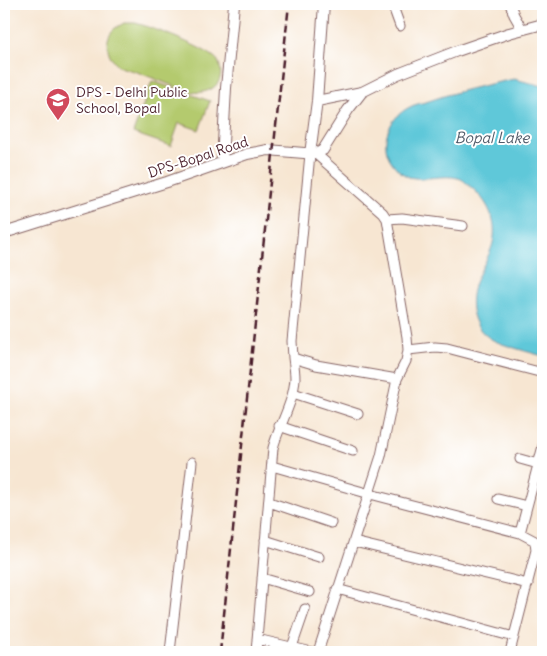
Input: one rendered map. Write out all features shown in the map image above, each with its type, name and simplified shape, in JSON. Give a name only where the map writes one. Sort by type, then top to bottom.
[{"type":"street","points":[[222,162],[226,88],[234,4]]},
{"type":"street","points":[[256,652],[273,448],[293,393],[295,378],[292,341],[313,154],[324,4]]},
{"type":"street","points":[[392,4],[400,26]]},
{"type":"street","points":[[510,4],[522,29]]},
{"type":"street","points":[[317,101],[362,92],[398,74],[457,51],[522,29],[543,24]]},
{"type":"street","points":[[313,154],[322,150],[362,92]]},
{"type":"street","name":"DPS-Bopal Road","points":[[4,233],[247,154],[268,150],[313,154]]},
{"type":"street","points":[[313,154],[383,213],[387,219],[408,350],[406,361],[397,379],[381,456],[370,494],[337,589],[318,652]]},
{"type":"street","points":[[387,219],[402,218],[463,226]]},
{"type":"street","points":[[408,350],[435,347],[447,348],[543,373]]},
{"type":"street","points":[[293,358],[316,366],[397,379]]},
{"type":"street","points":[[293,393],[358,414]]},
{"type":"street","points":[[280,426],[353,451]]},
{"type":"street","points":[[520,533],[543,446]]},
{"type":"street","points":[[520,459],[538,464]]},
{"type":"street","points":[[170,652],[192,462]]},
{"type":"street","points":[[272,466],[520,533],[535,541],[536,550],[510,652]]},
{"type":"street","points":[[498,499],[527,506]]},
{"type":"street","points":[[269,502],[331,523]]},
{"type":"street","points":[[266,540],[319,557]]},
{"type":"street","points":[[354,542],[528,584]]},
{"type":"street","points":[[262,578],[310,592]]},
{"type":"street","points":[[337,589],[514,637]]},
{"type":"street","points":[[292,647],[305,609]]},
{"type":"street","points":[[257,639],[275,648],[292,647],[312,652]]},
{"type":"green space","points":[[124,23],[135,23],[180,39],[213,56],[218,61],[221,70],[218,83],[207,91],[192,92],[119,66],[109,53],[108,38],[115,28]]},
{"type":"green space","points":[[152,81],[210,101],[199,130],[179,123],[171,146],[133,133]]},
{"type":"water","name":"Bopal Lake","points":[[514,79],[543,86],[543,356],[493,340],[485,334],[474,319],[472,301],[475,283],[494,240],[492,217],[484,202],[476,192],[460,179],[452,177],[409,177],[392,163],[386,146],[387,133],[393,121],[410,107],[461,91]]},
{"type":"railway","points":[[220,652],[289,4]]},
{"type":"place","name":"DPS - Delhi Public School, Bopal","points":[[58,121]]}]
